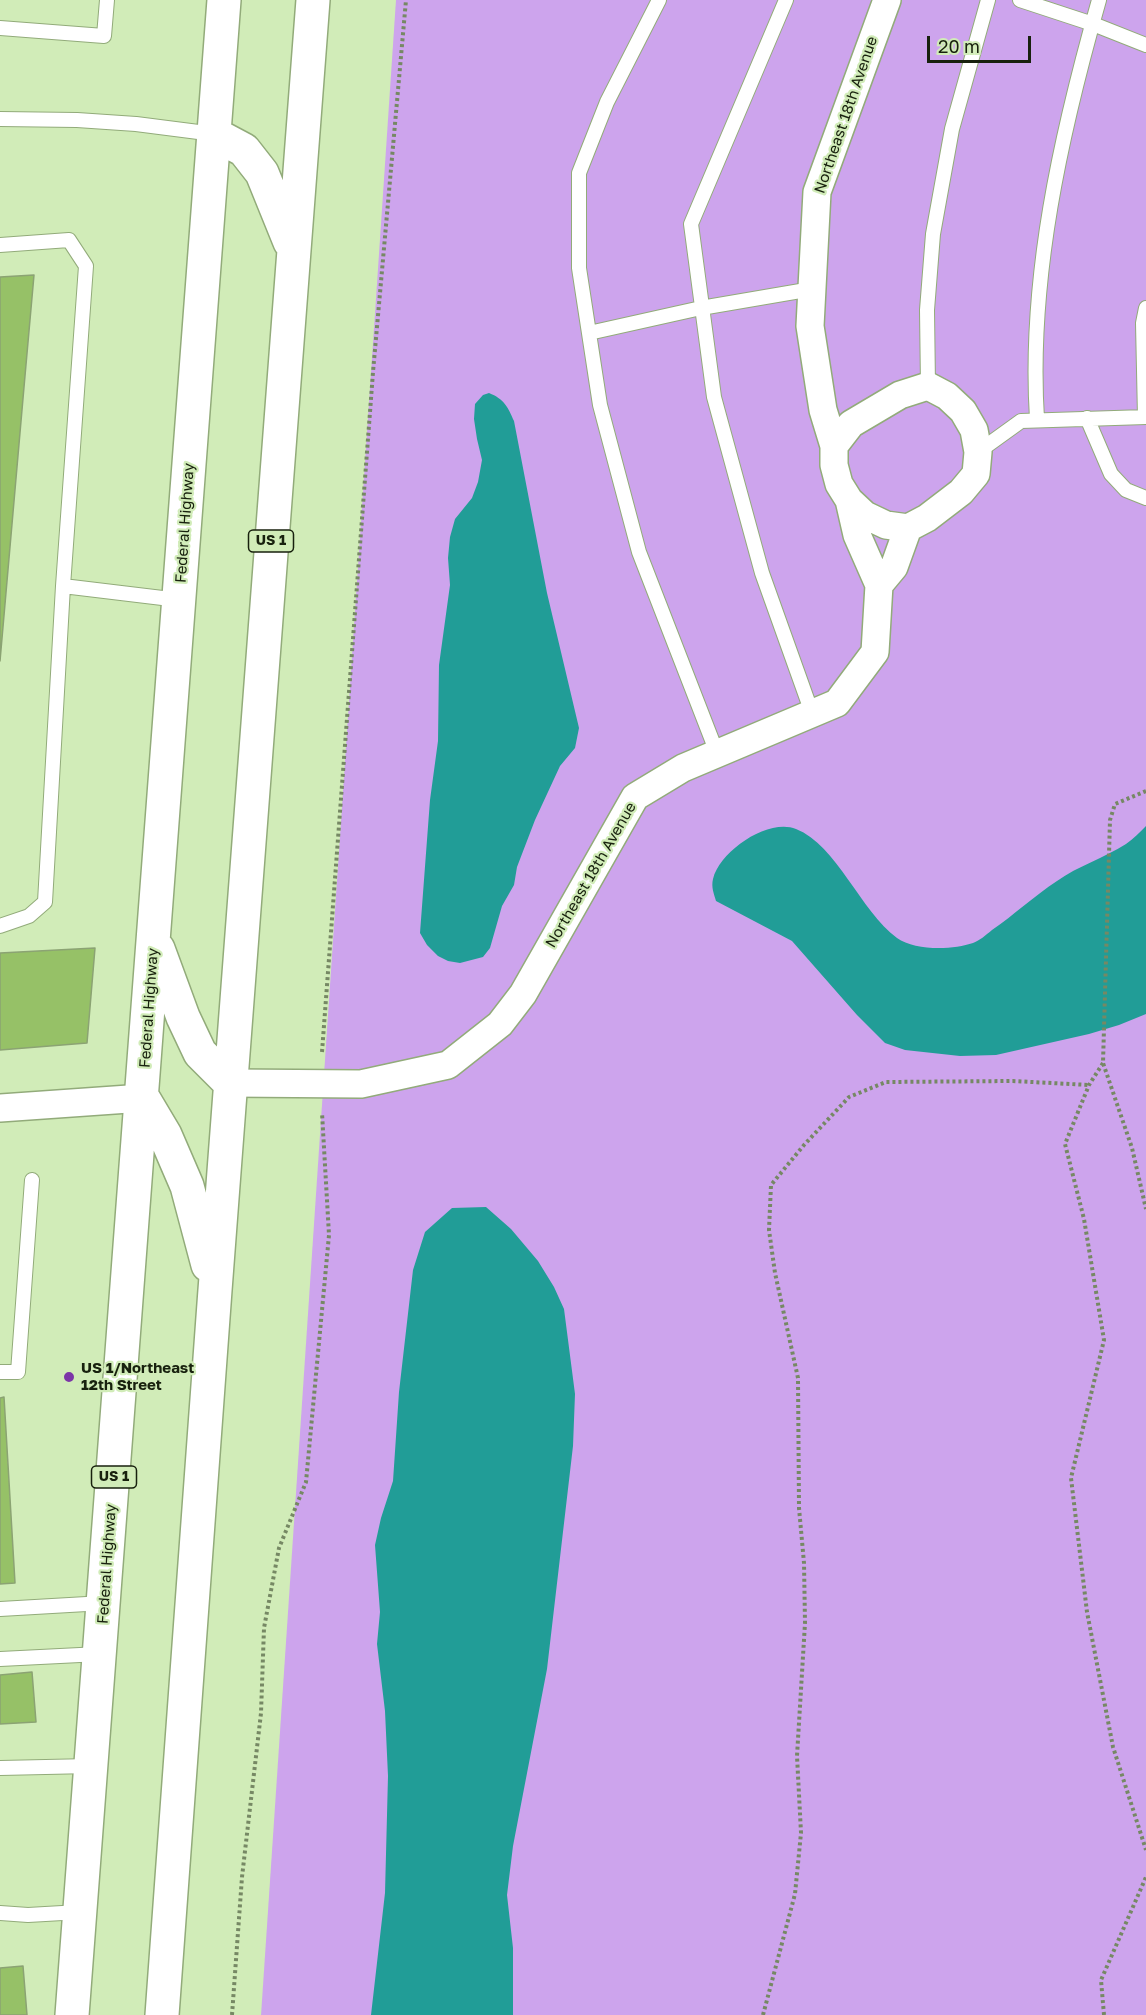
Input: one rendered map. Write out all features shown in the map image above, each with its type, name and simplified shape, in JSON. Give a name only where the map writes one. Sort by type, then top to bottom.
[{"type":"main road","name":"Federal Highway","points":[[72,2015],[143,1098],[224,0]]},
{"type":"main road","name":"US 1","points":[[162,2015],[214,1290],[292,250],[313,0]]},
{"type":"main road","points":[[214,134],[244,150],[262,173],[292,250]]},
{"type":"main road","points":[[154,939],[183,1017],[200,1053],[230,1083]]},
{"type":"main road","points":[[143,1098],[165,1135],[187,1186],[214,1290]]},
{"type":"street","name":"Northeast 18th Avenue","points":[[834,446],[823,410],[810,326],[817,192],[887,0]]},
{"type":"street","points":[[928,386],[947,396],[963,411],[974,430],[978,452],[976,474],[961,492],[927,518],[908,528],[886,525],[865,515],[849,500],[839,484],[834,465],[834,446],[851,424],[900,395],[928,386]]},
{"type":"street","name":"Northeast 18th Avenue","points":[[230,1083],[361,1084],[448,1065],[500,1024],[524,994],[635,797],[683,768],[837,703],[875,652],[879,585],[857,534],[849,500]]},
{"type":"street","points":[[879,585],[894,567],[908,528]]},
{"type":"street","points":[[0,1108],[143,1098]]},
{"type":"lane","points":[[0,28],[104,36],[106,0]]},
{"type":"lane","points":[[659,0],[606,102],[579,173],[579,268],[600,405],[639,552],[717,753]]},
{"type":"lane","points":[[786,0],[691,224],[714,397],[762,573],[812,713]]},
{"type":"lane","points":[[928,386],[927,310],[933,234],[952,129],[988,0]]},
{"type":"lane","points":[[1020,0],[1146,45]]},
{"type":"lane","points":[[1037,419],[1035,375],[1040,293],[1052,195],[1099,0]]},
{"type":"lane","points":[[0,119],[100,122],[214,134]]},
{"type":"lane","points":[[0,245],[69,240],[86,266],[63,586],[45,902],[29,916],[0,926]]},
{"type":"lane","points":[[589,333],[701,308],[812,289]]},
{"type":"lane","points":[[978,452],[1021,420],[1146,417],[1143,323],[1146,308]]},
{"type":"lane","points":[[1087,418],[1111,474],[1126,490],[1146,498]]},
{"type":"lane","points":[[63,586],[179,600]]},
{"type":"lane","points":[[0,1372],[18,1372],[32,1180]]},
{"type":"lane","points":[[0,1609],[104,1603]]},
{"type":"lane","points":[[0,1659],[100,1654]]},
{"type":"lane","points":[[0,1767],[92,1766]]},
{"type":"lane","points":[[0,1913],[28,1915],[80,1912]]},
{"type":"path","points":[[232,2015],[242,1877],[261,1713],[264,1628],[279,1548],[306,1482],[329,1235],[320,1084],[371,396],[406,0]]},
{"type":"path","points":[[1146,791],[1115,804],[1110,820],[1103,1063],[1132,1148],[1146,1209]]},
{"type":"path","points":[[1103,1063],[1089,1085],[1065,1144],[1084,1219],[1104,1340],[1071,1478],[1088,1612],[1113,1747],[1146,1850]]},
{"type":"path","points":[[763,2015],[795,1894],[801,1833],[796,1756],[805,1623],[804,1563],[799,1508],[798,1378],[775,1274],[770,1230],[771,1185],[804,1145],[849,1097],[886,1082],[1013,1081],[1089,1085]]},
{"type":"path","points":[[1104,2015],[1101,1980],[1146,1877]]},
{"type":"shaded area","points":[[396,0],[1146,0],[1146,2015],[261,2015]]},
{"type":"water","points":[[489,393],[505,404],[514,421],[547,593],[579,728],[575,748],[560,766],[535,820],[517,867],[514,885],[502,906],[490,948],[483,957],[460,963],[438,956],[427,945],[420,933],[430,800],[438,741],[439,665],[450,585],[448,558],[450,537],[455,519],[472,498],[478,482],[482,460],[474,419],[475,404],[483,395]]},
{"type":"water","points":[[1146,826],[1146,1014],[1089,1034],[996,1055],[960,1056],[905,1050],[885,1043],[857,1015],[792,941],[716,901],[713,888],[717,868],[735,848],[747,839],[772,828],[796,829],[811,837],[824,849],[871,912],[897,938],[924,947],[955,947],[980,939],[1065,876],[1126,844]]},
{"type":"water","points":[[486,1207],[511,1229],[538,1261],[554,1287],[564,1309],[575,1394],[573,1446],[547,1669],[513,1846],[507,1895],[513,1948],[513,2015],[371,2015],[385,1893],[388,1776],[385,1711],[377,1644],[380,1612],[375,1545],[393,1481],[399,1392],[413,1270],[425,1232],[452,1208]]},
{"type":"building","points":[[34,275],[24,387],[0,661],[0,277]]},
{"type":"building","points":[[95,948],[87,1043],[0,1050],[0,953]]},
{"type":"building","points":[[4,1397],[15,1583],[0,1584],[0,1398]]},
{"type":"building","points":[[32,1672],[36,1722],[0,1724],[0,1675]]},
{"type":"building","points":[[23,1966],[27,2015],[0,2015],[0,1968]]},
{"type":"place","name":"US 1/Northeast 12th Street","points":[[69,1377]]}]
